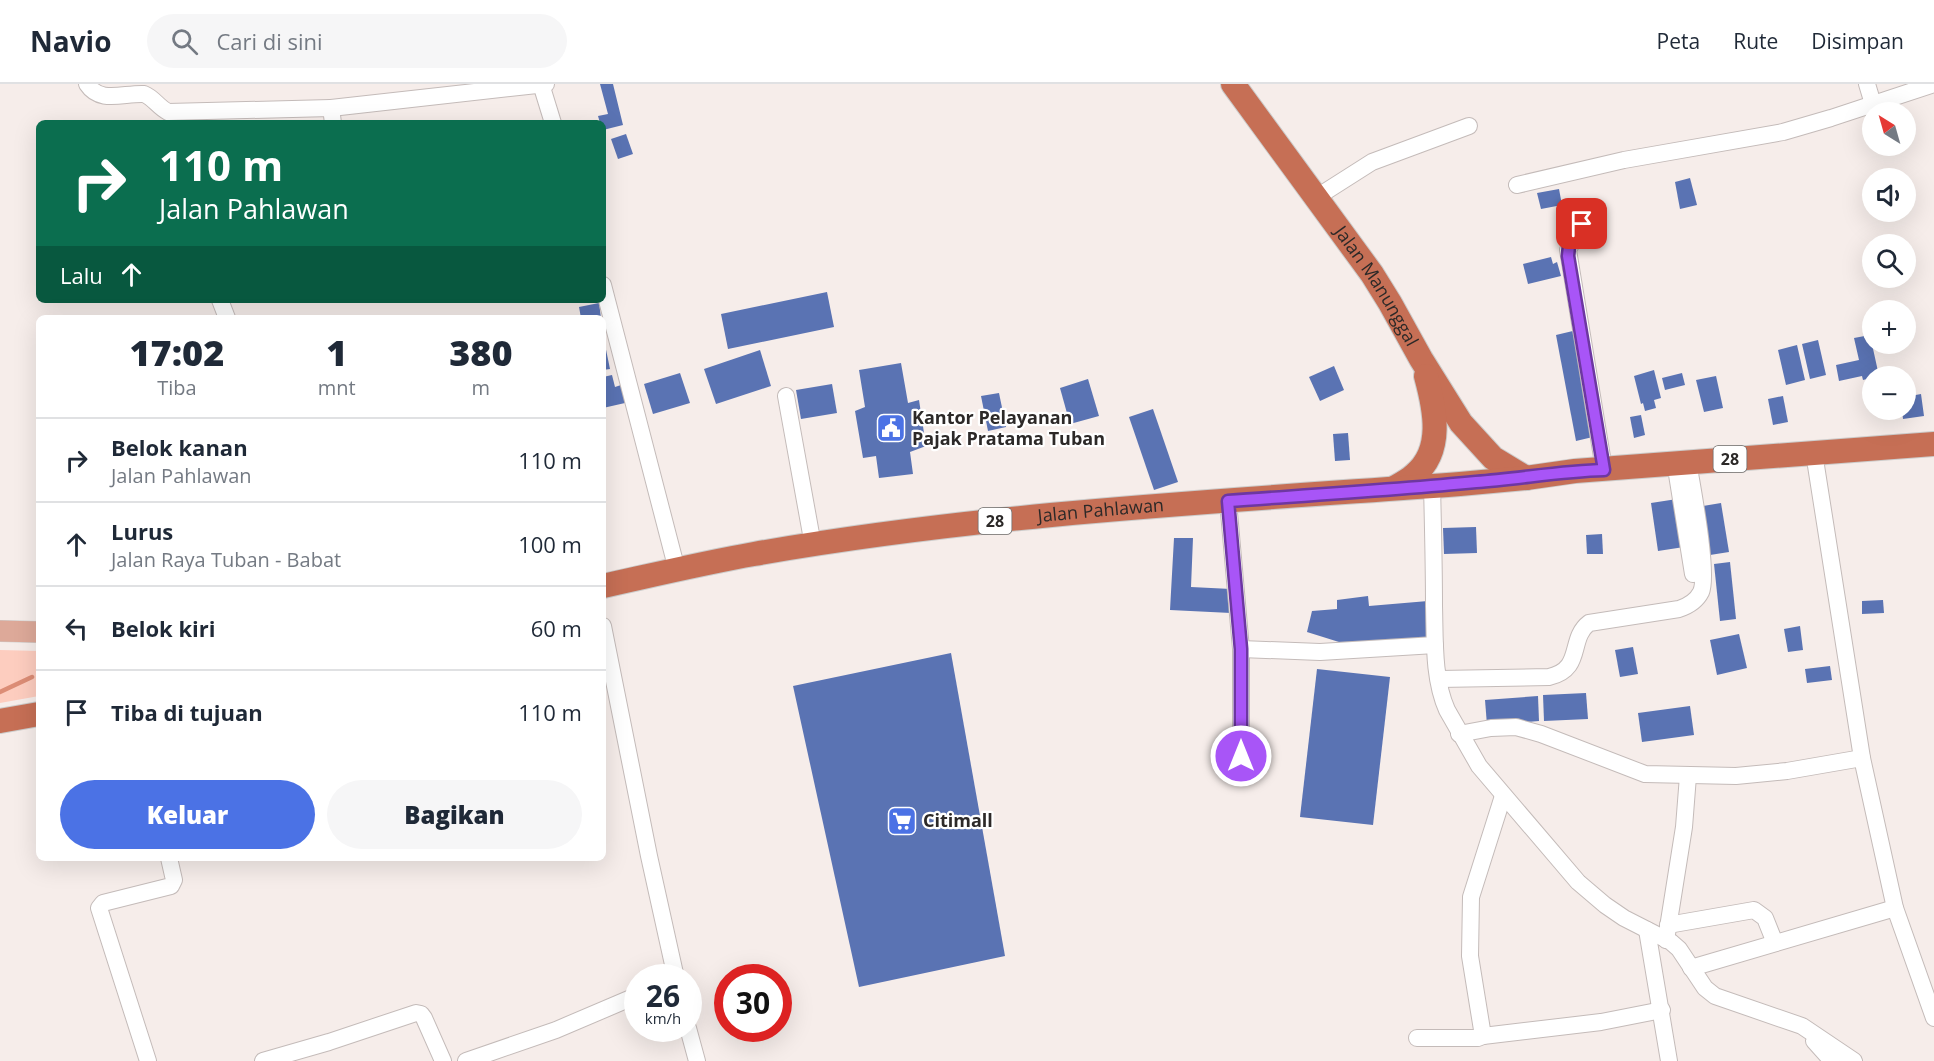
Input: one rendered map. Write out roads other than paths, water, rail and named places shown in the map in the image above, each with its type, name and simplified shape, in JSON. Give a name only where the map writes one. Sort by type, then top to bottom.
[{"type":"highway","name":"Jalan Manunggal","points":[[1233,84],[1317,197],[1390,303],[1421,359],[1461,423],[1493,458],[1526,478]]},
{"type":"highway","points":[[1392,489],[1414,476],[1426,462],[1434,447],[1433,410],[1421,359]]},
{"type":"highway","name":"28","points":[[1526,478],[1575,471],[1682,462],[1934,444]]},
{"type":"highway","name":"Jalan Pahlawan","points":[[606,585],[747,555],[1035,517],[1526,478]]},
{"type":"highway","points":[[0,721],[36,715]]},
{"type":"main road","points":[[0,631],[36,632]]},
{"type":"street","points":[[87,84],[94,93],[100,96],[144,94],[161,108],[176,113],[332,116],[543,84],[552,120]]},
{"type":"street","points":[[1867,84],[1873,102]]},
{"type":"street","points":[[1880,102],[1934,84]]},
{"type":"street","points":[[1517,184],[1624,160],[1783,132],[1862,108]]},
{"type":"street","points":[[1317,197],[1372,162],[1469,126]]},
{"type":"street","points":[[1582,224],[1569,246],[1568,256],[1604,470]]},
{"type":"street","points":[[606,297],[677,570]]},
{"type":"street","points":[[786,396],[813,546]]},
{"type":"street","points":[[1814,453],[1862,758],[1895,908],[1934,1018]]},
{"type":"street","points":[[1439,679],[1558,675],[1569,666],[1580,632],[1589,623],[1679,609],[1691,603],[1703,585],[1703,562],[1682,462]]},
{"type":"street","points":[[1432,486],[1435,645],[1439,679],[1443,701],[1459,734],[1479,766],[1578,882],[1615,912],[1647,930],[1667,932],[1754,910],[1765,918],[1775,943]]},
{"type":"street","points":[[1228,501],[1241,649],[1241,756]]},
{"type":"street","points":[[606,641],[673,964]]},
{"type":"street","points":[[1241,649],[1320,652],[1435,645]]},
{"type":"street","points":[[1459,734],[1491,728],[1516,727],[1541,734],[1645,774],[1736,776],[1777,772],[1862,758]]},
{"type":"street","points":[[1688,776],[1684,827],[1667,932],[1705,988],[1715,996],[1802,1026],[1854,1061]]},
{"type":"street","points":[[1483,1036],[1470,956],[1470,897],[1503,796]]},
{"type":"street","points":[[148,1061],[99,908],[103,903],[171,886],[174,880],[170,861]]},
{"type":"street","points":[[1691,968],[1895,908]]},
{"type":"street","points":[[1647,930],[1669,1061]]},
{"type":"street","points":[[466,1061],[556,1030],[624,1000]]},
{"type":"street","points":[[1417,1038],[1479,1038],[1601,1022],[1662,1010]]},
{"type":"street","points":[[263,1061],[416,1013],[421,1014],[424,1018],[443,1061]]},
{"type":"street","points":[[1802,1026],[1832,1061]]},
{"type":"street","points":[[692,1042],[697,1061]]},
{"type":"waterway","points":[[0,692],[32,677]]},
{"type":"place","name":"Kantor Pelayanan Pajak Pratama Tuban","points":[[891,428]]},
{"type":"place","name":"Citimall","points":[[902,821]]}]
